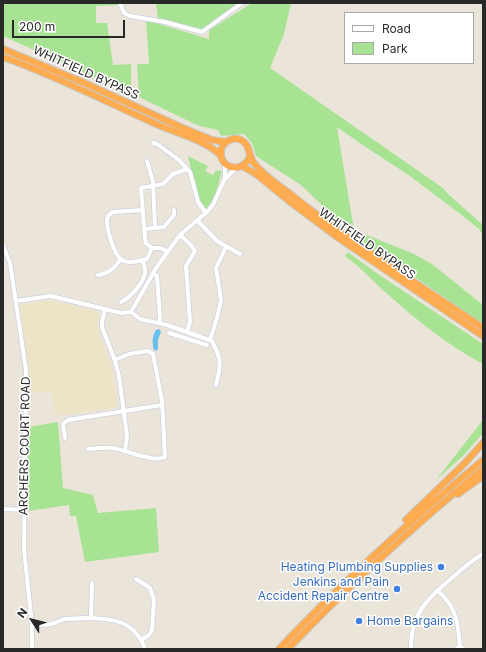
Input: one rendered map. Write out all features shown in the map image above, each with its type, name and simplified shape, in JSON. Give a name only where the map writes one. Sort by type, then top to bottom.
[{"type":"highway","name":"WHITFIELD BYPASS","points":[[3,49],[82,82],[185,129],[212,140],[226,142]]},
{"type":"highway","name":"WHITFIELD BYPASS","points":[[3,57],[46,74],[210,147],[221,156]]},
{"type":"highway","points":[[233,139],[241,140],[247,145],[250,155],[247,162],[239,167],[230,167],[225,164],[221,156],[222,148],[226,142],[233,139]]},
{"type":"highway","name":"WHITFIELD BYPASS","points":[[250,155],[257,167],[316,214],[483,328]]},
{"type":"highway","name":"WHITFIELD BYPASS","points":[[239,167],[256,174],[340,239],[483,336]]},
{"type":"highway","points":[[378,550],[384,542],[465,463],[483,443]]},
{"type":"highway","points":[[279,649],[307,619],[378,550],[483,460]]},
{"type":"highway","points":[[288,649],[348,588],[417,524],[483,469]]},
{"type":"highway","points":[[417,524],[483,476]]},
{"type":"street","points":[[120,3],[124,13],[130,16],[165,22],[202,32],[242,3]]},
{"type":"street","points":[[153,143],[158,144],[179,160],[187,169],[191,176],[198,202],[206,213]]},
{"type":"street","points":[[147,161],[153,187],[155,228]]},
{"type":"street","points":[[131,312],[153,273],[180,235],[206,213],[217,199],[224,181],[226,172],[225,164]]},
{"type":"street","points":[[224,181],[230,172],[239,167]]},
{"type":"street","points":[[168,252],[161,248],[152,248],[146,243],[141,188],[153,187],[165,182],[173,174],[187,169]]},
{"type":"street","points":[[143,210],[117,211],[108,216],[107,223],[110,237],[120,260],[125,262],[147,259],[152,248]]},
{"type":"street","points":[[144,229],[162,227],[166,225],[174,215],[174,210]]},
{"type":"street","points":[[197,220],[217,242],[240,254]]},
{"type":"street","points":[[180,235],[195,251],[186,266],[190,322],[187,332]]},
{"type":"street","name":"ARCHERS COURT ROAD","points":[[3,245],[10,263],[26,370],[24,549],[32,625],[32,649]]},
{"type":"street","points":[[211,341],[221,300],[216,268],[226,247]]},
{"type":"street","points":[[98,275],[109,273],[120,260]]},
{"type":"street","points":[[121,302],[131,295],[144,277],[145,272],[142,260]]},
{"type":"street","points":[[153,273],[157,276],[160,318],[159,323]]},
{"type":"street","points":[[16,301],[51,296],[121,313],[131,312],[140,319],[159,323],[211,341],[220,356],[220,365],[216,385]]},
{"type":"street","points":[[105,309],[102,326],[119,376],[127,436],[125,451]]},
{"type":"street","points":[[175,335],[177,329]]},
{"type":"street","points":[[169,333],[207,345]]},
{"type":"street","points":[[198,342],[200,337]]},
{"type":"street","points":[[88,449],[105,448],[153,458],[162,458],[165,456],[162,405],[151,352],[148,351],[129,354],[114,360]]},
{"type":"street","points":[[65,438],[63,424],[66,421],[162,405]]},
{"type":"street","points":[[3,509],[24,510]]},
{"type":"street","points":[[411,649],[412,628],[424,605],[437,590],[469,563],[483,554]]},
{"type":"street","points":[[136,579],[150,588],[154,600],[152,630],[141,640]]},
{"type":"street","points":[[91,618],[92,583]]},
{"type":"street","points":[[437,590],[448,601],[456,616],[459,648]]},
{"type":"street","points":[[32,625],[50,624],[64,619],[105,618],[119,621],[130,628],[141,640],[145,649]]},
{"type":"shaded area","points":[[50,300],[100,312],[98,324],[100,336],[112,369],[118,403],[114,408],[58,416],[57,413],[54,413],[51,391],[30,393],[20,307],[24,304]]},
{"type":"green space","points":[[3,3],[118,3],[118,5],[96,6],[96,23],[107,23],[113,65],[131,64],[131,97],[105,82],[3,36]]},
{"type":"green space","points":[[156,3],[238,3],[201,30],[158,19]]},
{"type":"green space","points":[[252,3],[291,3],[284,34],[270,68],[443,188],[483,225],[483,235],[479,229],[410,176],[337,127],[354,230],[412,253],[432,264],[483,305],[483,324],[393,262],[346,232],[348,228],[352,229],[337,220],[301,185],[256,156],[252,143],[244,134],[221,136],[218,130],[199,126],[139,97],[137,64],[149,64],[146,20],[209,39],[209,30]]},
{"type":"green space","points":[[188,156],[208,166],[205,171],[213,175],[216,170],[222,171],[215,197],[206,209],[197,197]]},
{"type":"green space","points":[[348,252],[378,274],[483,344],[483,364],[444,340],[407,311],[345,256]]},
{"type":"green space","points":[[483,420],[483,433],[464,455],[436,480]]},
{"type":"green space","points":[[58,422],[63,488],[93,495],[98,513],[156,508],[159,552],[85,562],[76,516],[70,516],[69,505],[28,511],[28,427]]},
{"type":"water","points":[[159,329],[161,332],[158,340],[158,349],[156,351],[153,347],[153,337],[156,330]]},
{"type":"place","name":"Heating Plumbing Supplies","points":[[441,567]]},
{"type":"place","name":"Jenkins and Pain Accident Repair Centre","points":[[397,589]]},
{"type":"place","name":"Home Bargains","points":[[359,621]]}]
